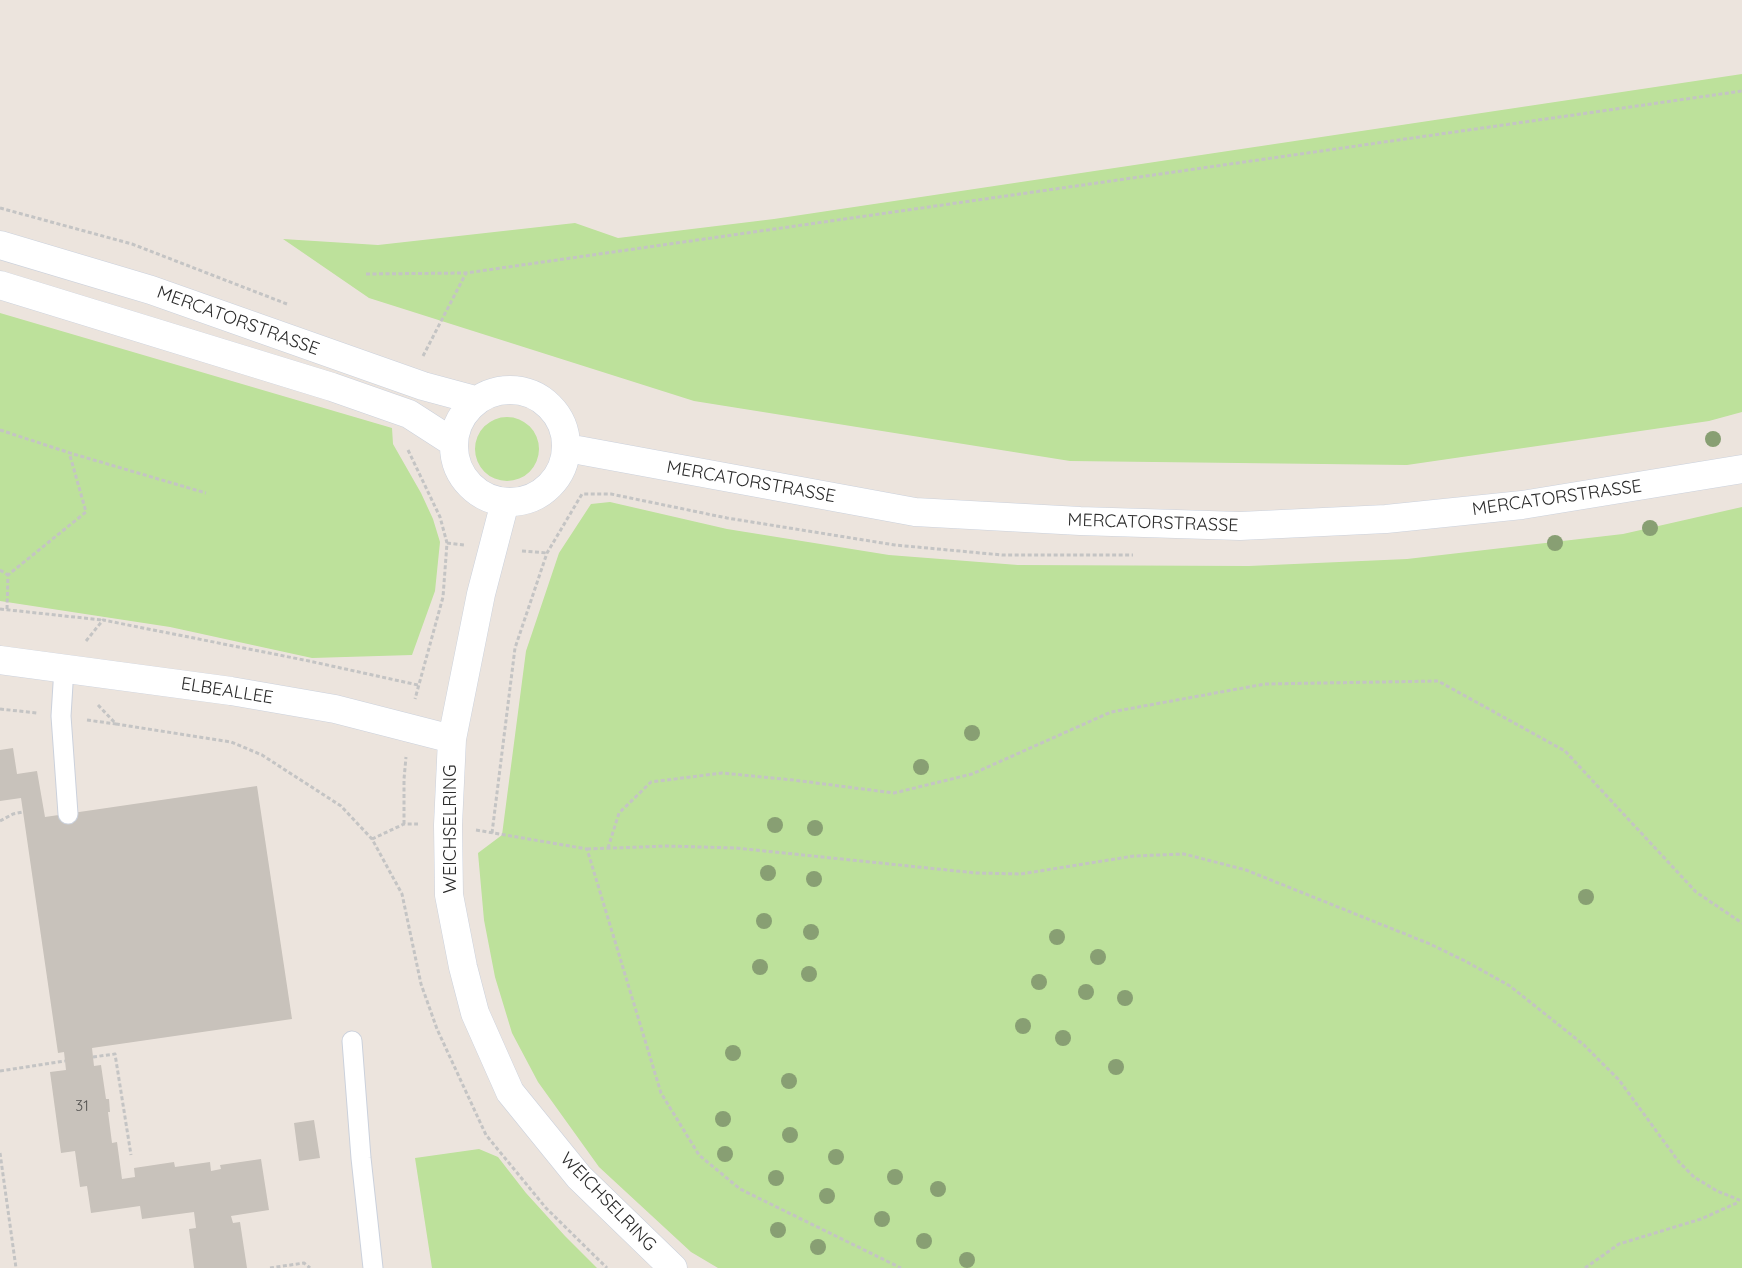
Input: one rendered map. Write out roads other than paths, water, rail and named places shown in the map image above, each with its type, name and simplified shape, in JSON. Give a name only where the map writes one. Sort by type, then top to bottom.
[{"type":"main road","name":"MERCATORSTRASSE","points":[[0,245],[151,290],[414,383],[475,400]]},
{"type":"main road","name":"MERCATORSTRASSE","points":[[0,285],[332,387],[409,414],[454,443]]},
{"type":"main road","points":[[510,389],[528,391],[544,400],[557,413],[565,430],[567,448],[563,466],[554,482],[540,494],[524,501],[505,502],[488,498],[474,489],[462,476],[455,460],[454,443],[457,427],[464,412],[475,400],[492,392],[510,389]]},
{"type":"main road","name":"MERCATORSTRASSE","points":[[567,448],[915,512],[1080,522],[1240,526],[1386,519],[1522,505],[1742,469]]},
{"type":"main road","name":"WEICHSELRING","points":[[505,502],[481,594],[452,738],[448,825],[449,895],[463,967],[475,1013],[510,1092],[579,1177],[673,1268]]},
{"type":"main road","name":"ELBEALLEE","points":[[0,660],[231,691],[335,708],[452,738]]},
{"type":"lane","points":[[64,668],[60,716],[68,814]]},
{"type":"lane","points":[[352,1041],[361,1158],[373,1268]]}]
